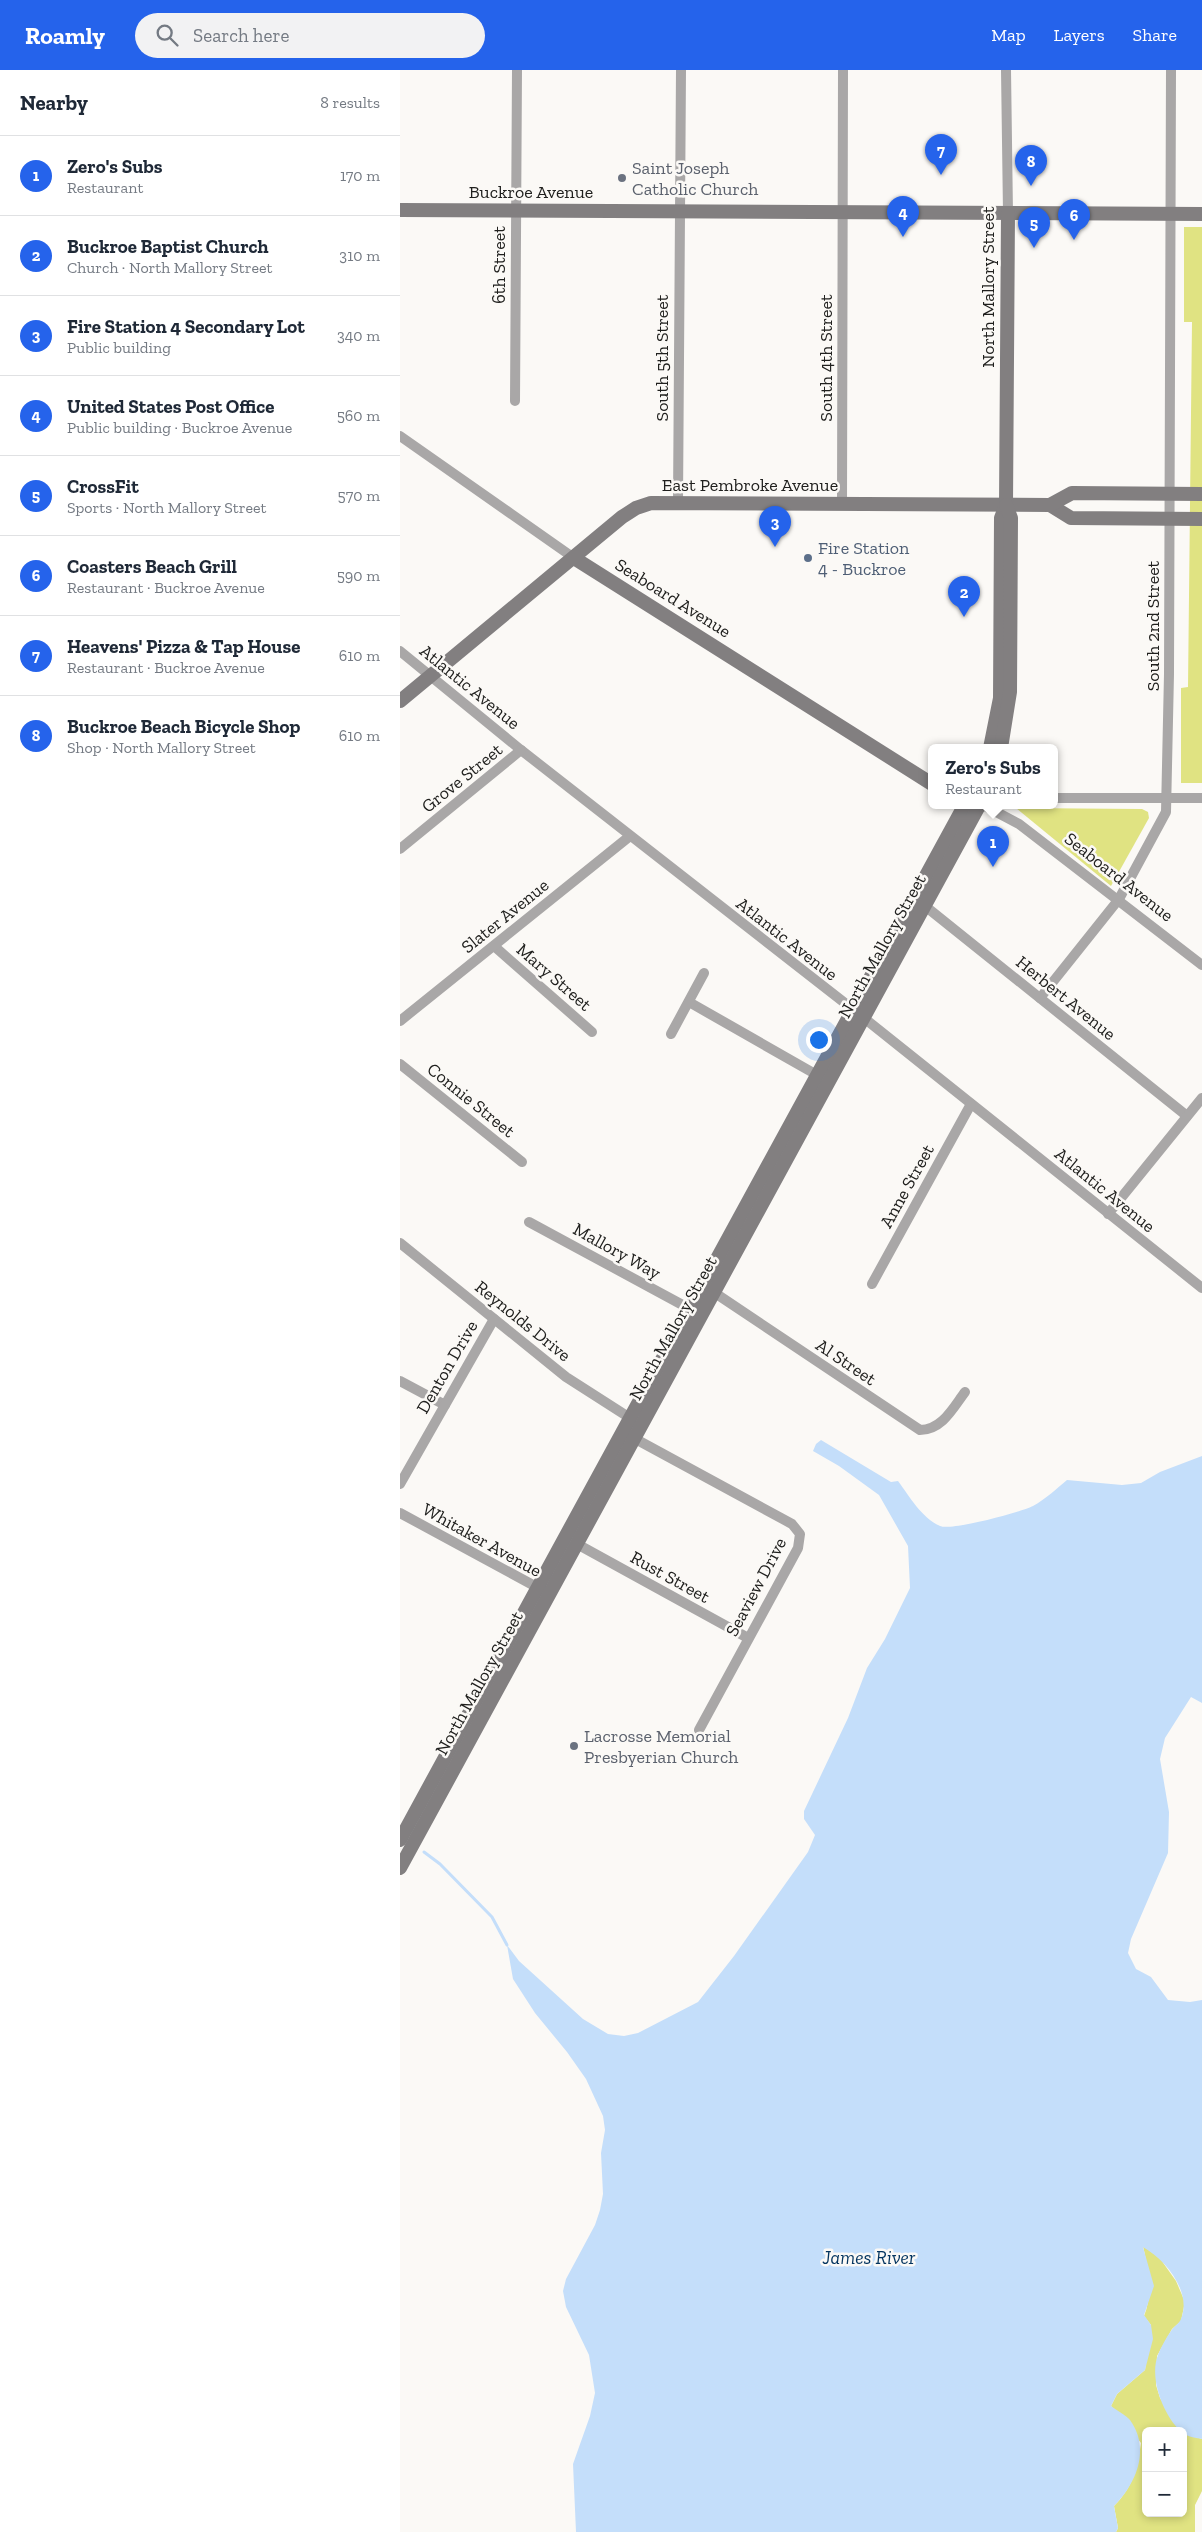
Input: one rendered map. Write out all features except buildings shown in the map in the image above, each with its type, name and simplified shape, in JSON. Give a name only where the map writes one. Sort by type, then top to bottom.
[{"type":"main road","name":"Buckroe Avenue","points":[[400,210],[1202,214]]},
{"type":"main road","name":"North Mallory Street","points":[[991,744],[1000,698],[1001,518],[1006,504],[1008,214]]},
{"type":"main road","name":"East Pembroke Avenue","points":[[400,702],[636,508],[651,504],[1050,505],[1072,493],[1202,494]]},
{"type":"main road","name":"North Mallory Street","points":[[1002,744],[1010,692],[1011,518],[1006,504]]},
{"type":"main road","points":[[1050,505],[1071,518],[1202,519]]},
{"type":"main road","name":"Seaboard Avenue","points":[[574,558],[928,781]]},
{"type":"main road","name":"North Mallory Street","points":[[400,1868],[543,1591],[576,1544],[629,1435],[630,1418],[690,1309],[709,1289],[817,1075],[962,809]]},
{"type":"main road","name":"North Mallory Street","points":[[400,1840],[543,1591],[709,1289],[864,1018],[976,809]]},
{"type":"street","name":"6th Street","points":[[515,401],[517,70]]},
{"type":"street","name":"South 5th Street","points":[[678,503],[681,70]]},
{"type":"street","name":"South 4th Street","points":[[842,504],[843,70]]},
{"type":"street","name":"North Mallory Street","points":[[1006,70],[1008,214]]},
{"type":"street","name":"South 2nd Street","points":[[1040,998],[1119,899],[1166,812],[1170,518],[1171,70]]},
{"type":"street","name":"Seaboard Avenue","points":[[400,436],[574,558]]},
{"type":"street","name":"Atlantic Avenue","points":[[400,651],[521,750],[864,1018],[1202,1288]]},
{"type":"street","name":"Grove Street","points":[[400,849],[521,750]]},
{"type":"street","points":[[1058,798],[1202,798]]},
{"type":"street","name":"Seaboard Avenue","points":[[991,809],[1019,824],[1119,899],[1202,965]]},
{"type":"street","name":"Slater Avenue","points":[[400,1021],[630,836]]},
{"type":"street","name":"Herbert Avenue","points":[[925,906],[1187,1116]]},
{"type":"street","name":"Mary Street","points":[[494,946],[592,1032]]},
{"type":"street","points":[[671,1034],[704,973]]},
{"type":"street","points":[[689,1002],[817,1075]]},
{"type":"street","name":"Connie Street","points":[[400,1064],[522,1162]]},
{"type":"street","points":[[1108,1214],[1202,1098]]},
{"type":"street","name":"Anne Street","points":[[872,1284],[971,1104]]},
{"type":"street","name":"Mallory Way","points":[[529,1222],[690,1309]]},
{"type":"street","name":"Reynolds Drive","points":[[400,1243],[566,1377],[630,1418]]},
{"type":"street","name":"Al Street","points":[[709,1289],[920,1430],[929,1430],[938,1426],[965,1392]]},
{"type":"street","name":"Denton Drive","points":[[400,1484],[494,1319]]},
{"type":"street","points":[[400,1381],[444,1405]]},
{"type":"street","name":"Seaview Drive","points":[[629,1435],[797,1529],[800,1534],[798,1548],[698,1730]]},
{"type":"street","name":"Whitaker Avenue","points":[[400,1513],[543,1591]]},
{"type":"street","name":"Rust Street","points":[[576,1544],[748,1638]]},
{"type":"green space","points":[[1184,227],[1202,227],[1202,783],[1181,783],[1181,688],[1188,687],[1192,322],[1184,322]]},
{"type":"green space","points":[[1017,809],[1142,809],[1148,812],[1149,818],[1111,886]]},
{"type":"green space","points":[[1143,2246],[1159,2257],[1176,2281],[1185,2302],[1181,2321],[1172,2329],[1157,2356],[1156,2385],[1160,2398],[1178,2427],[1142,2427],[1142,2517],[1187,2517],[1187,2434],[1202,2439],[1202,2491],[1195,2505],[1195,2532],[1116,2532],[1118,2528],[1114,2506],[1130,2485],[1138,2461],[1141,2443],[1111,2406],[1117,2394],[1145,2370],[1151,2325],[1144,2316],[1149,2290]]},
{"type":"water","name":"James River","points":[[821,1440],[891,1482],[898,1481],[916,1506],[927,1517],[940,1526],[947,1527],[986,1520],[1026,1509],[1042,1500],[1067,1480],[1122,1485],[1141,1483],[1160,1472],[1202,1456],[1202,1703],[1191,1697],[1165,1738],[1160,1759],[1169,1812],[1168,1853],[1131,1939],[1128,1953],[1136,1969],[1151,1977],[1168,2000],[1190,2002],[1202,2000],[1202,2439],[1187,2435],[1187,2427],[1177,2427],[1160,2398],[1155,2376],[1158,2355],[1172,2329],[1181,2319],[1183,2298],[1175,2278],[1168,2268],[1143,2247],[1154,2286],[1144,2315],[1151,2325],[1153,2339],[1145,2370],[1117,2394],[1111,2406],[1130,2420],[1136,2431],[1140,2454],[1138,2466],[1129,2487],[1114,2506],[1118,2528],[1116,2532],[576,2532],[573,2464],[590,2416],[595,2393],[589,2355],[566,2307],[563,2291],[566,2279],[595,2225],[600,2210],[603,2194],[601,2153],[605,2130],[603,2116],[586,2079],[535,2013],[513,1979],[507,1945],[519,1961],[583,2019],[608,2034],[624,2036],[638,2033],[698,2002],[734,1956],[808,1852],[815,1835],[804,1819],[804,1811],[848,1718],[867,1668],[885,1639],[910,1588],[908,1546],[879,1495],[839,1466],[813,1451],[816,1444]]},
{"type":"waterway","points":[[424,1852],[440,1864],[492,1917],[507,1945]]},
{"type":"place","name":"Heavens' Pizza & Tap House","points":[[941,175]]},
{"type":"place","name":"Saint Joseph Catholic Church","points":[[622,178]]},
{"type":"place","name":"Buckroe Beach Bicycle Shop","points":[[1031,186]]},
{"type":"place","name":"United States Post Office","points":[[903,237]]},
{"type":"place","name":"Coasters Beach Grill","points":[[1074,240]]},
{"type":"place","name":"CrossFit","points":[[1034,248]]},
{"type":"place","name":"Fire Station 4 Secondary Lot","points":[[775,547]]},
{"type":"place","name":"Fire Station 4 - Buckroe","points":[[808,558]]},
{"type":"place","name":"Buckroe Baptist Church","points":[[964,617]]},
{"type":"place","name":"Zero's Subs","points":[[993,867]]},
{"type":"place","name":"Lacrosse Memorial Presbyerian Church","points":[[574,1746]]}]
